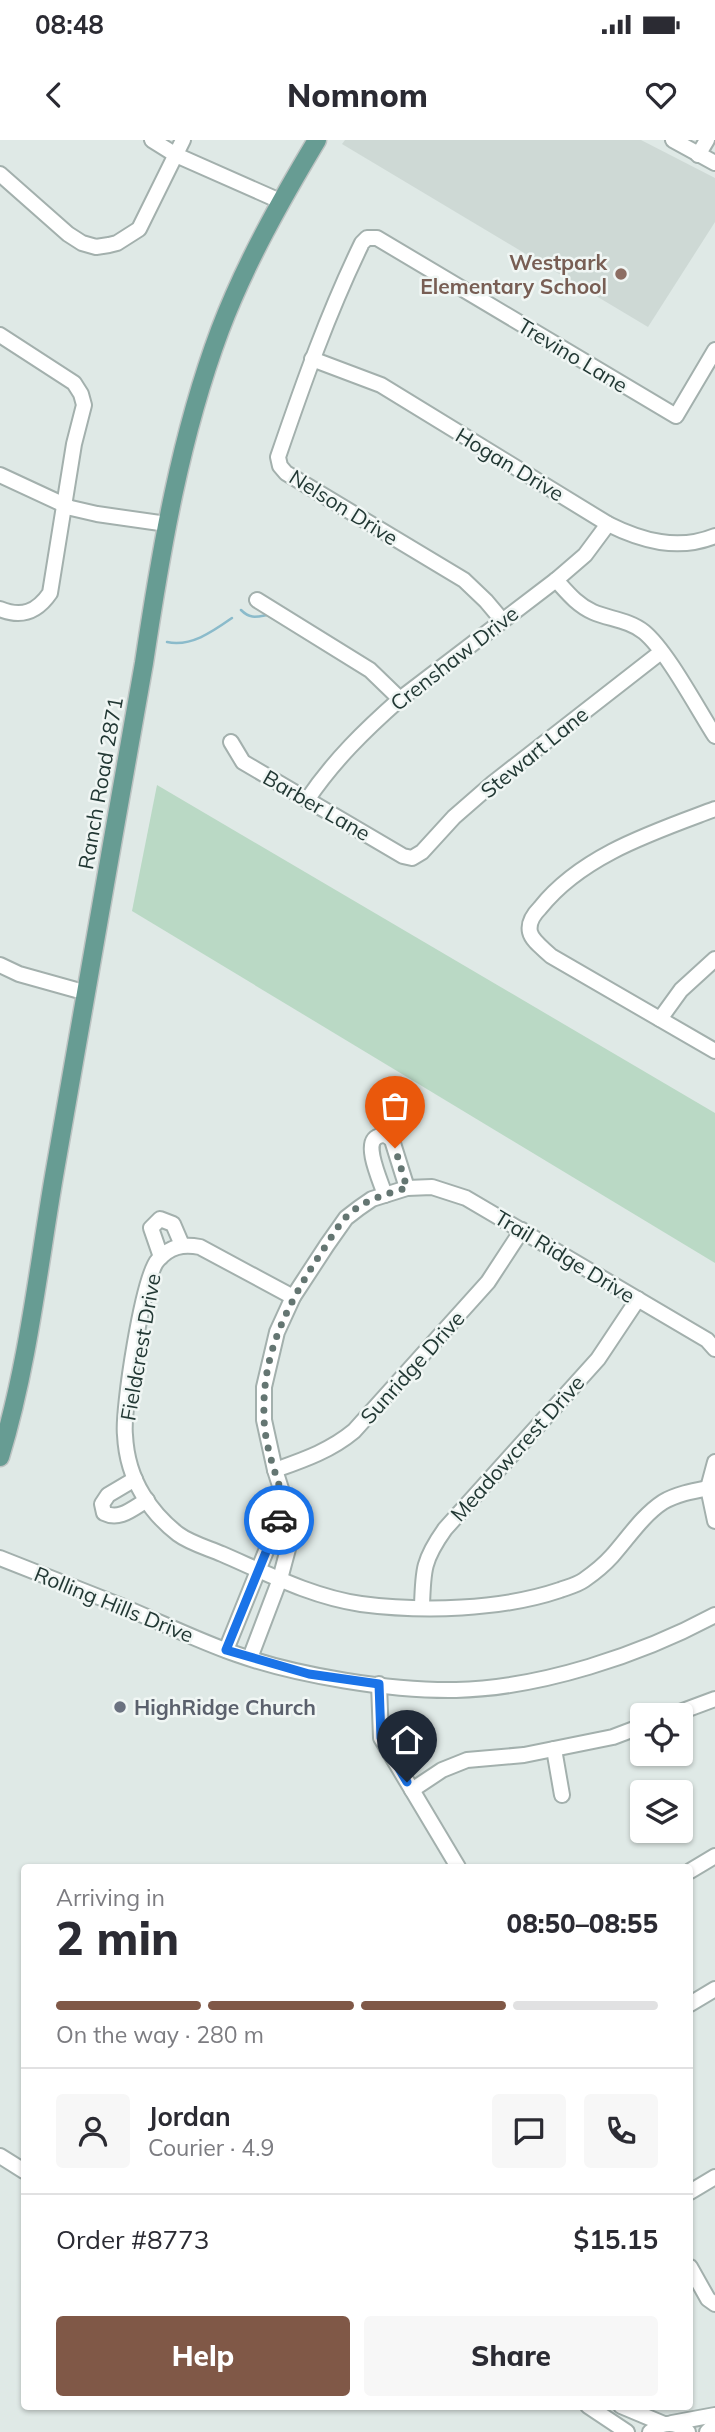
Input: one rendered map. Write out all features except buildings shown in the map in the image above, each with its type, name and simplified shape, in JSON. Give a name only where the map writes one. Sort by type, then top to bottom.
[{"type":"main road","name":"Ranch Road 2871","points":[[0,1457],[18,1393],[29,1339],[54,1176],[167,524],[185,440],[220,330],[280,201],[317,140]]},
{"type":"street","points":[[152,140],[176,155],[280,201]]},
{"type":"street","points":[[0,174],[68,234],[82,243],[96,247],[117,243],[139,229],[183,140]]},
{"type":"street","points":[[673,140],[715,163]]},
{"type":"street","points":[[698,155],[707,140]]},
{"type":"street","name":"Trevino Lane","points":[[367,238],[377,237],[676,416],[715,350]]},
{"type":"street","name":"Nelson Drive","points":[[367,238],[337,294],[312,359],[278,457],[280,466],[286,473],[464,580],[502,620]]},
{"type":"street","points":[[0,335],[74,383],[84,405],[74,444],[50,593],[41,606],[29,613],[0,609]]},
{"type":"street","name":"Hogan Drive","points":[[312,359],[381,385],[608,524],[636,538],[668,544],[702,541],[715,536]]},
{"type":"street","points":[[0,475],[65,505],[97,514],[167,524]]},
{"type":"street","name":"Crenshaw Drive","points":[[307,800],[324,774],[349,746],[400,699],[556,580],[585,555],[608,524]]},
{"type":"street","points":[[556,580],[577,603],[643,631],[661,652],[715,736]]},
{"type":"street","points":[[257,600],[370,670],[400,699]]},
{"type":"street","name":"Stewart Lane","points":[[412,858],[422,852],[454,817],[493,783],[661,652]]},
{"type":"street","name":"Barber Lane","points":[[231,743],[243,762],[403,856],[412,858]]},
{"type":"street","points":[[715,809],[646,835],[593,863],[549,897],[535,913],[530,927],[531,935],[551,956],[715,1051]]},
{"type":"street","points":[[660,1018],[681,990],[715,959]]},
{"type":"street","points":[[0,965],[19,974],[86,993]]},
{"type":"street","points":[[385,1195],[371,1151],[371,1143],[377,1136],[385,1135],[392,1140],[407,1188]]},
{"type":"street","name":"Trail Ridge Drive","points":[[250,1658],[280,1579],[292,1534],[264,1420],[264,1387],[277,1332],[293,1297],[346,1218],[372,1199],[407,1188],[432,1187],[467,1198],[707,1339],[715,1349]]},
{"type":"street","name":"Fieldcrest Drive","points":[[161,1257],[150,1228],[160,1219],[173,1224],[182,1245],[161,1257],[149,1276],[125,1407],[124,1434],[129,1463],[147,1500],[180,1536],[257,1570],[317,1593],[360,1604],[468,1607],[540,1597],[581,1582],[611,1557],[629,1534],[663,1503],[688,1491],[708,1488]]},
{"type":"street","name":"Sunridge Drive","points":[[275,1470],[310,1458],[338,1444],[354,1431],[488,1282],[522,1230]]},
{"type":"street","points":[[182,1245],[200,1247],[214,1253],[293,1297]]},
{"type":"street","name":"Meadowcrest Drive","points":[[422,1607],[424,1568],[429,1551],[445,1529],[598,1359],[638,1299]]},
{"type":"street","points":[[715,1462],[708,1488],[715,1521]]},
{"type":"street","points":[[135,1479],[108,1494],[102,1504],[104,1513],[112,1517],[119,1516],[147,1500]]},
{"type":"street","points":[[226,1650],[285,1504]]},
{"type":"street","name":"Rolling Hills Drive","points":[[0,1558],[250,1658],[309,1674],[379,1684],[456,1690],[538,1678],[618,1657],[663,1640],[715,1615]]},
{"type":"street","points":[[379,1684],[381,1738],[456,1864]]},
{"type":"street","points":[[693,1707],[715,1699]]},
{"type":"street","points":[[412,1790],[442,1770],[467,1760],[524,1755],[613,1737],[630,1731]]},
{"type":"street","points":[[554,1749],[562,1796]]},
{"type":"street","points":[[693,1869],[715,1857]]},
{"type":"street","points":[[693,2002],[715,1989]]},
{"type":"street","points":[[0,2156],[21,2169]]},
{"type":"street","points":[[693,2190],[715,2177]]},
{"type":"street","points":[[693,2272],[708,2299],[715,2304]]},
{"type":"street","points":[[594,2410],[627,2432]]},
{"type":"street","points":[[632,2410],[679,2425],[688,2432]]},
{"type":"street","points":[[650,2432],[668,2423],[715,2415]]},
{"type":"street","points":[[707,2432],[715,2424]]},
{"type":"shaded area","name":"Westpark Elementary School","points":[[345,140],[641,140],[715,178],[715,222],[648,327],[342,144]]},
{"type":"green space","points":[[157,785],[715,1113],[715,1263],[132,911]]},
{"type":"waterway","points":[[241,610],[250,616],[267,615],[294,631]]},
{"type":"waterway","points":[[167,642],[193,640],[232,618]]},
{"type":"way so far","points":[[279,1520],[285,1504],[264,1420],[264,1387],[277,1332],[293,1297],[346,1218],[372,1199],[407,1188],[395,1148]]},
{"type":"place","name":"Westpark Elementary School","points":[[621,274]]},
{"type":"place","name":"HighRidge Church","points":[[120,1707]]},
{"type":"route","points":[[279,1520],[226,1650],[309,1674],[379,1684],[381,1738],[407,1782]]}]
